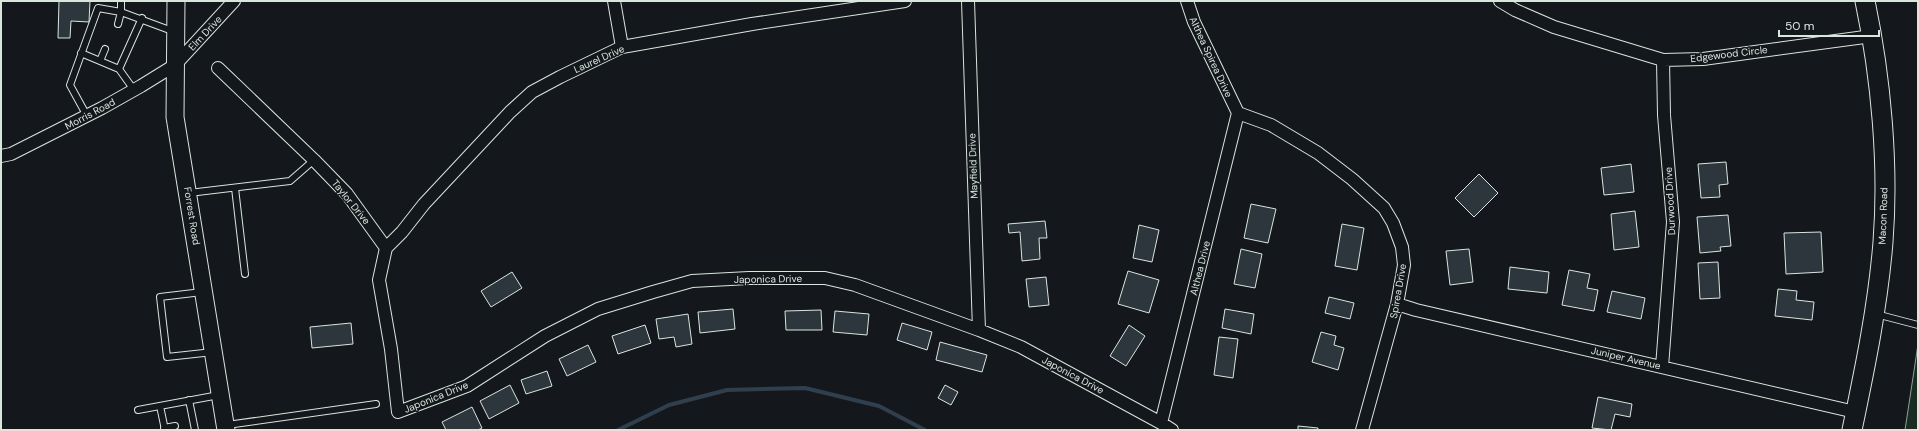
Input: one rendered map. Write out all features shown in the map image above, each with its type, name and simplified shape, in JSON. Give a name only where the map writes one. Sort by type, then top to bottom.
[{"type":"main road","name":"Forrest Road","points":[[176,1],[175,117],[226,428]]},
{"type":"main road","name":"Macon Road","points":[[1854,421],[1874,313],[1885,211],[1884,145],[1872,36],[1865,1]]},
{"type":"street","name":"Elm Drive","points":[[175,65],[234,1]]},
{"type":"street","points":[[614,1],[622,47]]},
{"type":"street","name":"Laurel Drive","points":[[386,248],[402,232],[424,204],[532,92],[622,47],[752,24],[905,1]]},
{"type":"street","name":"Mayfield Drive","points":[[968,1],[979,330]]},
{"type":"street","name":"Althea Spirea Drive","points":[[1187,1],[1194,22],[1238,113]]},
{"type":"street","name":"Edgewood Circle","points":[[1500,1],[1515,10],[1554,26],[1663,60],[1703,59],[1872,36]]},
{"type":"street","name":"Durwood Drive","points":[[1662,367],[1673,222],[1664,115],[1663,60]]},
{"type":"street","name":"Morris Road","points":[[1,156],[11,154],[87,116],[175,65]]},
{"type":"street","name":"Taylor Drive","points":[[218,68],[314,160],[347,194],[386,248]]},
{"type":"street","name":"Spirea Drive","points":[[1238,113],[1270,125],[1318,153],[1352,179],[1384,208],[1393,223],[1402,247],[1404,266],[1397,304],[1362,430]]},
{"type":"street","name":"Althea Drive","points":[[1162,423],[1238,113]]},
{"type":"street","name":"Japonica Drive","points":[[386,248],[379,280],[398,412],[467,386],[545,336],[598,309],[692,281],[749,278],[825,278],[855,285],[979,330],[1021,348],[1162,423],[1172,430]]},
{"type":"street","name":"Juniper Avenue","points":[[1397,304],[1416,310],[1662,367],[1854,421]]},
{"type":"lane","points":[[118,24],[121,12],[121,1]]},
{"type":"lane","points":[[87,116],[70,85],[98,8],[142,18],[175,32]]},
{"type":"lane","points":[[119,69],[142,18]]},
{"type":"lane","points":[[100,61],[105,49]]},
{"type":"lane","points":[[81,53],[119,69],[134,90]]},
{"type":"lane","points":[[188,194],[290,181],[314,160]]},
{"type":"lane","points":[[234,188],[245,274]]},
{"type":"lane","points":[[204,292],[160,297],[167,357],[214,352]]},
{"type":"lane","points":[[1874,313],[1918,325]]},
{"type":"lane","points":[[138,410],[221,395]]},
{"type":"lane","points":[[190,400],[190,424],[195,430]]},
{"type":"lane","points":[[226,428],[376,404]]},
{"type":"lane","points":[[160,406],[164,429],[174,426]]},
{"type":"green space","points":[[1918,344],[1918,430],[1905,430],[1917,351]]},
{"type":"building","points":[[59,1],[90,1],[89,22],[71,21],[70,38],[58,38]]},
{"type":"building","points":[[1726,162],[1728,184],[1719,185],[1720,197],[1701,198],[1698,164]]},
{"type":"building","points":[[1631,164],[1634,192],[1604,195],[1601,168]]},
{"type":"building","points":[[1479,174],[1498,193],[1474,217],[1455,198]]},
{"type":"building","points":[[1251,204],[1276,209],[1268,243],[1244,238]]},
{"type":"building","points":[[1635,211],[1639,247],[1614,250],[1611,214]]},
{"type":"building","points":[[1728,215],[1731,246],[1720,247],[1721,251],[1700,253],[1697,217]]},
{"type":"building","points":[[1045,221],[1047,238],[1039,238],[1040,259],[1022,261],[1020,232],[1009,233],[1008,224]]},
{"type":"building","points":[[1342,224],[1364,228],[1357,270],[1335,266]]},
{"type":"building","points":[[1139,225],[1159,230],[1152,262],[1133,258]]},
{"type":"building","points":[[1821,232],[1823,272],[1786,274],[1784,233]]},
{"type":"building","points":[[1241,249],[1262,254],[1255,288],[1234,284]]},
{"type":"building","points":[[1469,249],[1473,282],[1450,285],[1446,251]]},
{"type":"building","points":[[1718,262],[1720,298],[1700,299],[1698,263]]},
{"type":"building","points":[[1510,267],[1549,272],[1547,293],[1508,289]]},
{"type":"building","points":[[1569,270],[1590,274],[1587,288],[1598,290],[1594,311],[1562,305]]},
{"type":"building","points":[[1128,271],[1159,280],[1149,313],[1118,304]]},
{"type":"building","points":[[512,272],[522,288],[491,307],[481,291]]},
{"type":"building","points":[[1046,277],[1049,305],[1029,307],[1026,279]]},
{"type":"building","points":[[1778,289],[1797,291],[1796,300],[1814,302],[1812,320],[1775,316]]},
{"type":"building","points":[[1612,291],[1645,298],[1641,319],[1607,312]]},
{"type":"building","points":[[1329,297],[1354,303],[1350,319],[1325,313]]},
{"type":"building","points":[[733,309],[735,329],[700,333],[698,312]]},
{"type":"building","points":[[1225,309],[1254,314],[1251,334],[1222,328]]},
{"type":"building","points":[[821,310],[822,330],[786,330],[785,311]]},
{"type":"building","points":[[835,311],[869,314],[867,335],[833,332]]},
{"type":"building","points":[[688,314],[692,344],[676,347],[674,337],[659,339],[656,319]]},
{"type":"building","points":[[351,323],[353,344],[312,348],[310,327]]},
{"type":"building","points":[[902,323],[932,332],[927,350],[897,340]]},
{"type":"building","points":[[645,325],[651,343],[618,354],[612,336]]},
{"type":"building","points":[[1129,325],[1145,336],[1126,366],[1110,356]]},
{"type":"building","points":[[1321,332],[1336,336],[1334,345],[1344,348],[1338,370],[1312,362]]},
{"type":"building","points":[[1219,337],[1238,339],[1233,378],[1214,375]]},
{"type":"building","points":[[940,342],[987,355],[982,372],[936,360]]},
{"type":"building","points":[[588,345],[596,362],[567,376],[559,359]]},
{"type":"building","points":[[547,371],[552,386],[526,394],[521,380]]},
{"type":"building","points":[[510,385],[519,403],[489,419],[480,401]]},
{"type":"building","points":[[945,385],[958,392],[951,405],[938,398]]},
{"type":"building","points":[[1598,397],[1632,404],[1630,417],[1615,414],[1611,430],[1592,428]]},
{"type":"building","points":[[472,407],[482,428],[478,430],[446,430],[442,422]]},
{"type":"building","points":[[1298,426],[1318,428],[1318,430],[1298,430]]},
{"type":"waterway","points":[[618,430],[669,405],[727,390],[805,388],[879,406],[925,430]]}]
